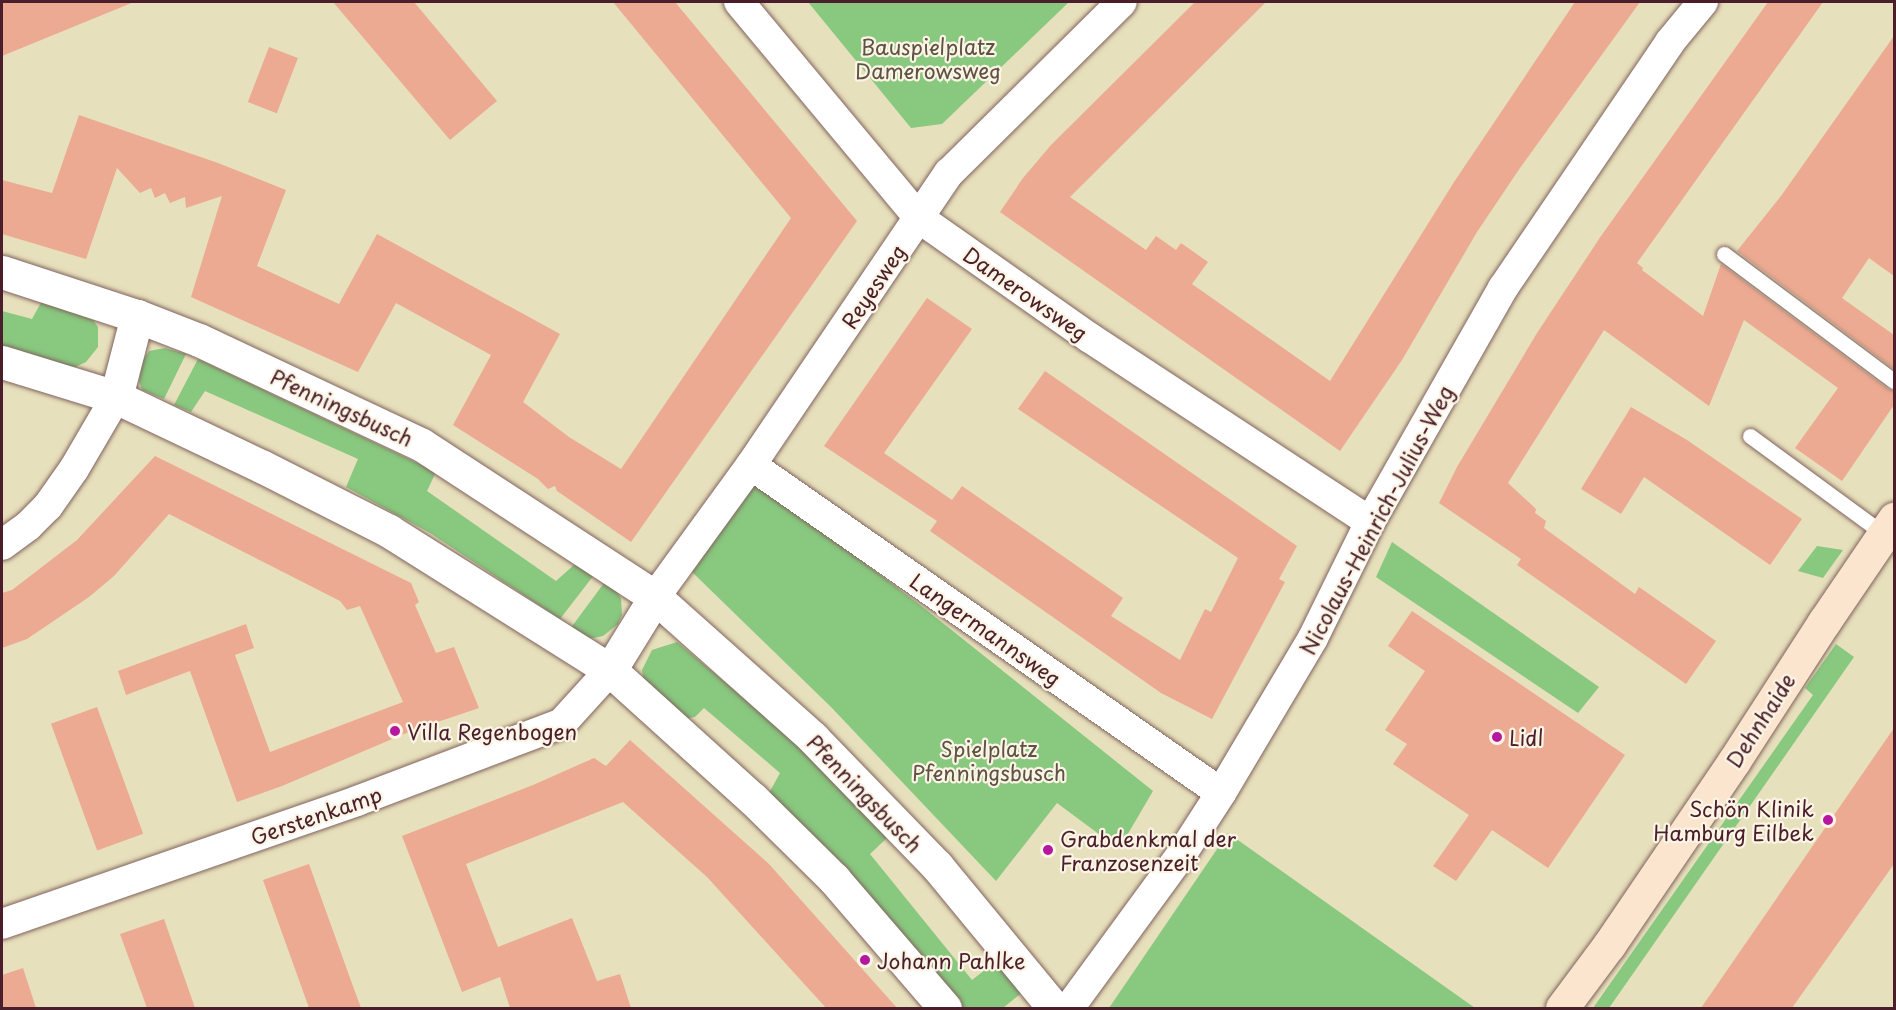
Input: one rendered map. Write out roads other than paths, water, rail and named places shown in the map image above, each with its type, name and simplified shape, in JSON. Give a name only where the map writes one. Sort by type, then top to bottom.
[{"type":"main road","name":"Dehnhaide","points":[[1562,1008],[1609,945],[1728,770],[1889,526]]},
{"type":"street","name":"Damerowsweg","points":[[739,2],[919,218],[1090,338],[1370,522]]},
{"type":"street","name":"Reyesweg","points":[[655,597],[751,465],[949,173],[1122,2]]},
{"type":"street","name":"Nicolaus-Heinrich-Julius-Weg","points":[[1069,1008],[1183,852],[1221,793],[1313,638],[1370,522],[1503,288],[1670,42],[1703,2]]},
{"type":"street","name":"Pfenningsbusch","points":[[2,272],[137,316],[209,345],[422,445],[655,597],[813,738],[937,866],[1054,1008]]},
{"type":"street","points":[[2,544],[27,526],[48,506],[74,469],[116,397],[137,316]]},
{"type":"street","points":[[2,362],[116,397],[263,467],[389,531],[610,670],[753,800],[834,879],[945,1008]]},
{"type":"street","name":"Langermannsweg","points":[[751,465],[1221,793]]},
{"type":"street","points":[[610,670],[655,597]]},
{"type":"street","name":"Gerstenkamp","points":[[2,924],[357,801],[562,723],[610,670]]},
{"type":"lane","points":[[1724,254],[1894,381]]},
{"type":"lane","points":[[1750,436],[1889,526]]},
{"type":"place","name":"Villa Regenbogen","points":[[395,731]]},
{"type":"place","name":"Lidl","points":[[1497,737]]},
{"type":"place","name":"Schön Klinik Hamburg Eilbek","points":[[1828,820]]},
{"type":"place","name":"Grabdenkmal der Franzosenzeit","points":[[1048,850]]},
{"type":"place","name":"Johann Pahlke","points":[[865,960]]},
{"type":"park label","name":"Bauspielplatz Damerowsweg","points":[[928,58]]},
{"type":"park label","name":"Spielplatz Pfenningsbusch","points":[[989,760]]}]
